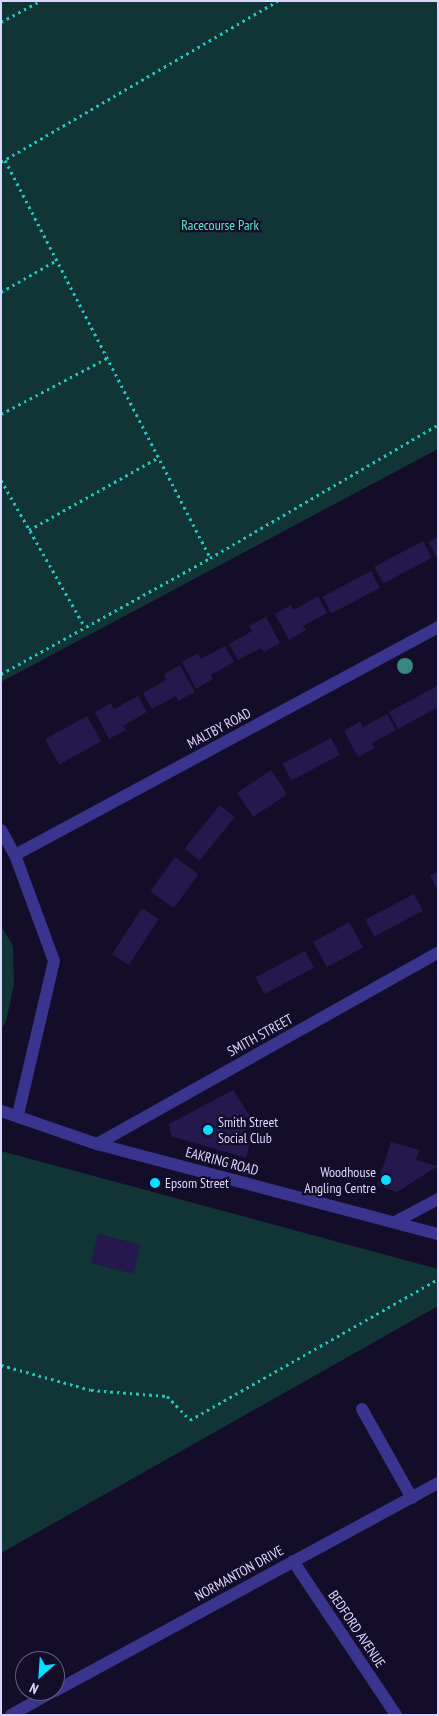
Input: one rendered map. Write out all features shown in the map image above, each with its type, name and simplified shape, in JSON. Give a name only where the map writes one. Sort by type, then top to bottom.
[{"type":"street","name":"MALTBY ROAD","points":[[15,855],[438,627]]},
{"type":"street","points":[[1,830],[15,855],[54,962],[18,1115]]},
{"type":"street","name":"SMITH STREET","points":[[97,1144],[438,953]]},
{"type":"street","name":"EAKRING ROAD","points":[[1,1111],[18,1115],[97,1144],[438,1234]]},
{"type":"street","points":[[395,1222],[438,1198]]},
{"type":"street","points":[[362,1409],[412,1498]]},
{"type":"street","name":"NORMANTON DRIVE","points":[[65,1686],[292,1561],[438,1484]]},
{"type":"street","name":"BEDFORD AVENUE","points":[[292,1561],[396,1715]]},
{"type":"street","name":"NORMANTON DRIVE","points":[[11,1715],[37,1701]]},
{"type":"path","points":[[1,22],[40,1]]},
{"type":"path","points":[[210,558],[57,260],[3,161],[278,1]]},
{"type":"path","points":[[1,292],[57,260]]},
{"type":"path","points":[[1,414],[107,358]]},
{"type":"path","points":[[1,674],[210,558],[438,425]]},
{"type":"path","points":[[29,530],[159,457]]},
{"type":"path","points":[[1,480],[86,627]]},
{"type":"path","points":[[1,1365],[91,1390],[166,1396],[190,1420],[438,1279]]},
{"type":"green space","name":"Racecourse Park","points":[[1,1],[438,1],[438,449],[1,682]]},
{"type":"green space","points":[[1,926],[13,946],[14,984],[6,1022],[1,1028]]},
{"type":"green space","points":[[1,1151],[438,1269],[438,1306],[1,1553]]},
{"type":"building","points":[[438,537],[438,559],[428,542]]},
{"type":"building","points":[[423,541],[432,558],[383,584],[374,567]]},
{"type":"building","points":[[371,571],[380,588],[331,614],[322,597]]},
{"type":"building","points":[[318,596],[327,613],[303,626],[306,630],[289,640],[275,614],[291,605],[294,610]]},
{"type":"building","points":[[266,617],[280,643],[264,652],[261,648],[238,660],[229,644],[252,631],[249,626]]},
{"type":"building","points":[[225,646],[234,662],[211,675],[213,679],[196,689],[182,662],[198,653],[201,659]]},
{"type":"building","points":[[180,665],[195,692],[178,701],[176,696],[152,709],[143,693],[166,680],[164,674]]},
{"type":"building","points":[[437,686],[438,707],[398,729],[389,712]]},
{"type":"building","points":[[138,696],[147,712],[123,726],[126,730],[109,739],[95,712],[111,703],[114,709]]},
{"type":"building","points":[[387,714],[396,730],[372,743],[375,748],[358,757],[344,731],[360,721],[363,727]]},
{"type":"building","points":[[87,716],[101,741],[59,765],[45,739]]},
{"type":"building","points":[[331,738],[340,755],[291,781],[282,764]]},
{"type":"building","points":[[271,770],[287,794],[253,817],[237,793]]},
{"type":"building","points":[[220,805],[235,817],[200,860],[185,849]]},
{"type":"building","points":[[175,857],[198,874],[174,908],[150,891]]},
{"type":"building","points":[[438,872],[438,890],[430,876]]},
{"type":"building","points":[[414,894],[423,911],[374,937],[365,920]]},
{"type":"building","points":[[142,908],[159,919],[129,965],[112,954]]},
{"type":"building","points":[[349,922],[363,947],[327,967],[313,942]]},
{"type":"building","points":[[305,951],[314,968],[264,994],[256,977]]},
{"type":"building","name":"Smith Street Social Club","points":[[233,1090],[250,1116],[240,1121],[251,1138],[246,1158],[171,1136],[169,1124]]},
{"type":"building","points":[[391,1142],[420,1150],[416,1160],[438,1166],[397,1192],[377,1185]]},
{"type":"building","points":[[98,1234],[141,1245],[133,1274],[91,1263]]},
{"type":"place","name":"Smith Street Social Club","points":[[208,1130]]},
{"type":"place","name":"Woodhouse Angling Centre","points":[[386,1180]]},
{"type":"place","name":"Epsom Street","points":[[155,1183]]}]
